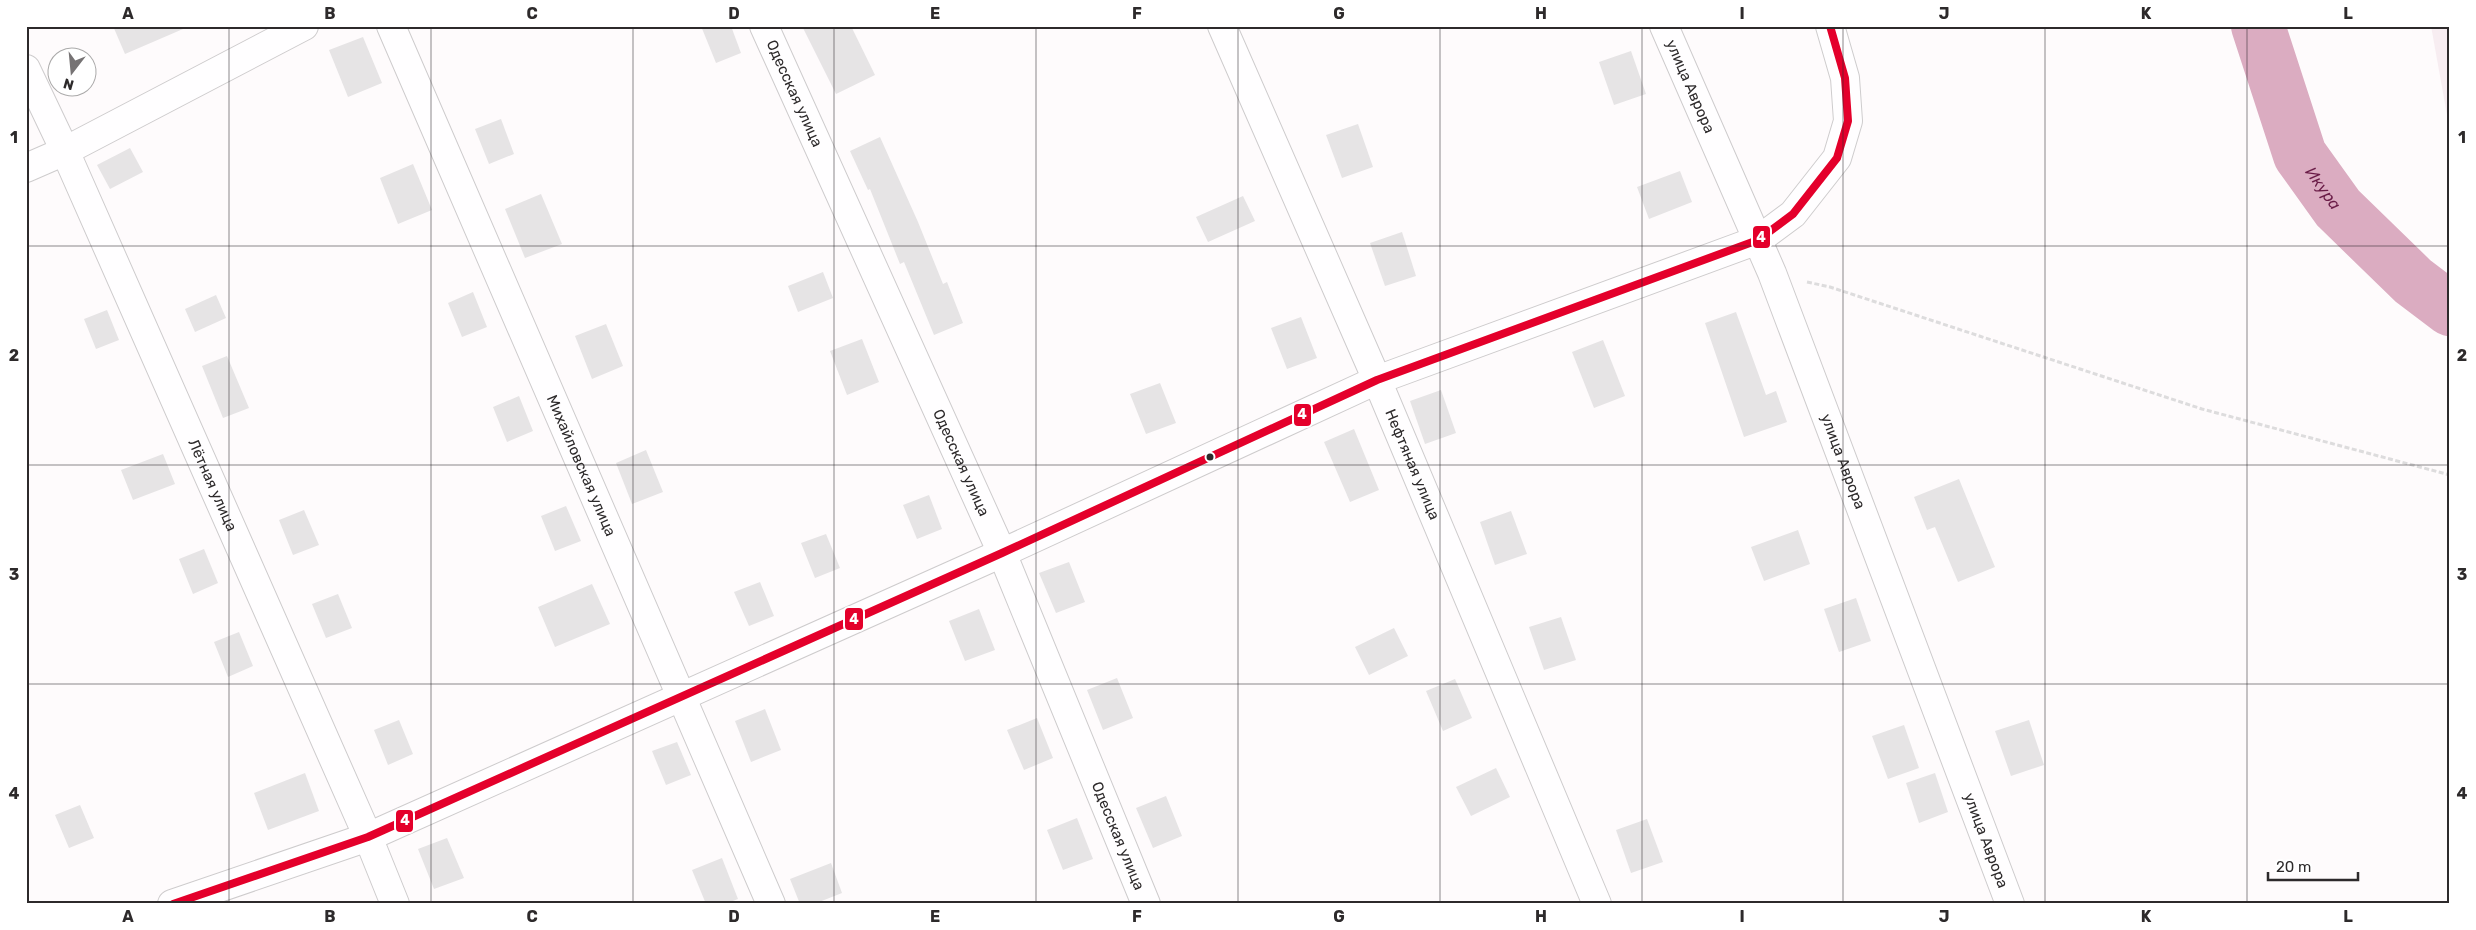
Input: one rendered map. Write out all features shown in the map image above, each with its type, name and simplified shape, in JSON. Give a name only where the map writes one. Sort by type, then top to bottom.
[{"type":"street","points":[[26,168],[65,152],[304,26]]},
{"type":"street","name":"Михайловская улица","points":[[391,26],[771,904]]},
{"type":"street","name":"Одесская улица","points":[[764,26],[1002,553],[1146,904]]},
{"type":"street","name":"Нефтяная улица","points":[[1222,26],[1377,380],[1597,904]]},
{"type":"street","name":"улица Аврора","points":[[1664,26],[1772,273],[2010,904]]},
{"type":"street","points":[[172,904],[368,837],[1002,553],[1377,380],[1758,240],[1793,214],[1837,158],[1848,121],[1846,78],[1830,26]]},
{"type":"street","name":"Лётная улица","points":[[26,69],[65,152],[368,837],[395,904]]},
{"type":"path","points":[[1772,273],[1830,288],[2202,409],[2450,475]]},
{"type":"shaded area","points":[[2431,26],[2450,26],[2450,127],[2449,126]]},
{"type":"building","points":[[113,26],[190,26],[125,54]]},
{"type":"building","points":[[701,26],[731,26],[741,53],[716,63]]},
{"type":"building","points":[[802,26],[851,26],[875,75],[836,94]]},
{"type":"building","points":[[363,37],[382,83],[348,97],[329,50]]},
{"type":"building","points":[[1631,51],[1646,94],[1614,105],[1599,62]]},
{"type":"building","points":[[501,119],[514,154],[489,164],[475,129]]},
{"type":"building","points":[[1358,124],[1373,167],[1342,178],[1326,135]]},
{"type":"building","points":[[880,137],[943,284],[947,282],[963,323],[934,335],[904,262],[900,264],[870,189],[868,190],[850,151]]},
{"type":"building","points":[[130,148],[143,172],[110,189],[97,165]]},
{"type":"building","points":[[413,164],[432,210],[398,224],[380,178]]},
{"type":"building","points":[[1680,171],[1692,202],[1649,219],[1637,187]]},
{"type":"building","points":[[541,194],[562,244],[525,258],[505,209]]},
{"type":"building","points":[[1243,196],[1255,221],[1208,242],[1196,217]]},
{"type":"building","points":[[1402,232],[1416,276],[1385,286],[1370,243]]},
{"type":"building","points":[[823,272],[833,298],[798,312],[788,286]]},
{"type":"building","points":[[473,292],[487,327],[462,337],[448,303]]},
{"type":"building","points":[[216,295],[226,318],[195,332],[185,309]]},
{"type":"building","points":[[107,310],[119,340],[96,349],[84,319]]},
{"type":"building","points":[[1736,312],[1766,395],[1776,391],[1787,422],[1744,437],[1705,323]]},
{"type":"building","points":[[1301,317],[1317,358],[1287,369],[1271,328]]},
{"type":"building","points":[[606,324],[623,366],[592,379],[575,336]]},
{"type":"building","points":[[862,339],[879,382],[847,395],[830,351]]},
{"type":"building","points":[[1603,340],[1625,396],[1594,408],[1572,352]]},
{"type":"building","points":[[227,356],[249,408],[223,418],[202,366]]},
{"type":"building","points":[[1160,383],[1176,423],[1146,434],[1130,394]]},
{"type":"building","points":[[1441,390],[1456,433],[1425,444],[1410,401]]},
{"type":"building","points":[[519,396],[533,431],[507,442],[493,407]]},
{"type":"building","points":[[1354,429],[1379,490],[1350,502],[1324,442]]},
{"type":"building","points":[[646,450],[663,492],[632,504],[616,463]]},
{"type":"building","points":[[163,454],[175,484],[133,500],[121,470]]},
{"type":"building","points":[[1959,479],[1995,567],[1958,582],[1935,527],[1927,530],[1914,497]]},
{"type":"building","points":[[929,495],[942,529],[917,539],[903,505]]},
{"type":"building","points":[[566,506],[581,541],[555,551],[541,516]]},
{"type":"building","points":[[304,510],[319,545],[293,555],[279,520]]},
{"type":"building","points":[[1511,511],[1527,554],[1495,565],[1480,522]]},
{"type":"building","points":[[1798,530],[1810,564],[1764,581],[1751,547]]},
{"type":"building","points":[[826,534],[840,568],[815,578],[801,543]]},
{"type":"building","points":[[204,549],[218,583],[193,594],[179,559]]},
{"type":"building","points":[[1069,562],[1085,602],[1056,613],[1039,573]]},
{"type":"building","points":[[760,582],[774,616],[749,626],[734,592]]},
{"type":"building","points":[[592,584],[610,624],[555,647],[538,607]]},
{"type":"building","points":[[338,594],[352,628],[326,638],[312,604]]},
{"type":"building","points":[[1856,598],[1871,641],[1839,652],[1824,609]]},
{"type":"building","points":[[979,609],[995,650],[965,661],[949,621]]},
{"type":"building","points":[[1561,617],[1576,660],[1544,670],[1529,627]]},
{"type":"building","points":[[1394,628],[1408,656],[1369,675],[1355,647]]},
{"type":"building","points":[[239,632],[253,666],[228,677],[214,642]]},
{"type":"building","points":[[1117,678],[1133,718],[1103,730],[1087,690]]},
{"type":"building","points":[[1455,679],[1472,718],[1443,731],[1426,691]]},
{"type":"building","points":[[765,709],[781,750],[751,762],[735,721]]},
{"type":"building","points":[[1037,718],[1053,758],[1024,770],[1007,730]]},
{"type":"building","points":[[399,720],[413,754],[388,765],[374,730]]},
{"type":"building","points":[[2029,720],[2044,765],[2011,776],[1995,731]]},
{"type":"building","points":[[1904,725],[1919,768],[1888,779],[1872,736]]},
{"type":"building","points":[[677,742],[691,775],[666,785],[652,751]]},
{"type":"building","points":[[1496,768],[1510,797],[1471,816],[1456,787]]},
{"type":"building","points":[[305,773],[319,811],[268,830],[254,793]]},
{"type":"building","points":[[1935,773],[1948,812],[1919,823],[1906,783]]},
{"type":"building","points":[[1166,796],[1182,836],[1153,848],[1136,808]]},
{"type":"building","points":[[80,805],[94,838],[69,848],[55,815]]},
{"type":"building","points":[[1077,818],[1093,859],[1063,870],[1047,830]]},
{"type":"building","points":[[1647,819],[1663,862],[1631,873],[1616,830]]},
{"type":"building","points":[[447,838],[464,878],[434,889],[418,849]]},
{"type":"building","points":[[722,858],[738,899],[725,904],[706,904],[692,870]]},
{"type":"building","points":[[831,863],[842,893],[814,904],[800,904],[790,879]]},
{"type":"waterway","name":"Икура","points":[[2258,26],[2300,155],[2338,208],[2413,281],[2450,309]]},
{"type":"transit line","name":"4","points":[[173,904],[368,837],[1002,553],[1377,380],[1758,240],[1793,214],[1837,158],[1848,121],[1845,78],[1830,26]]}]
